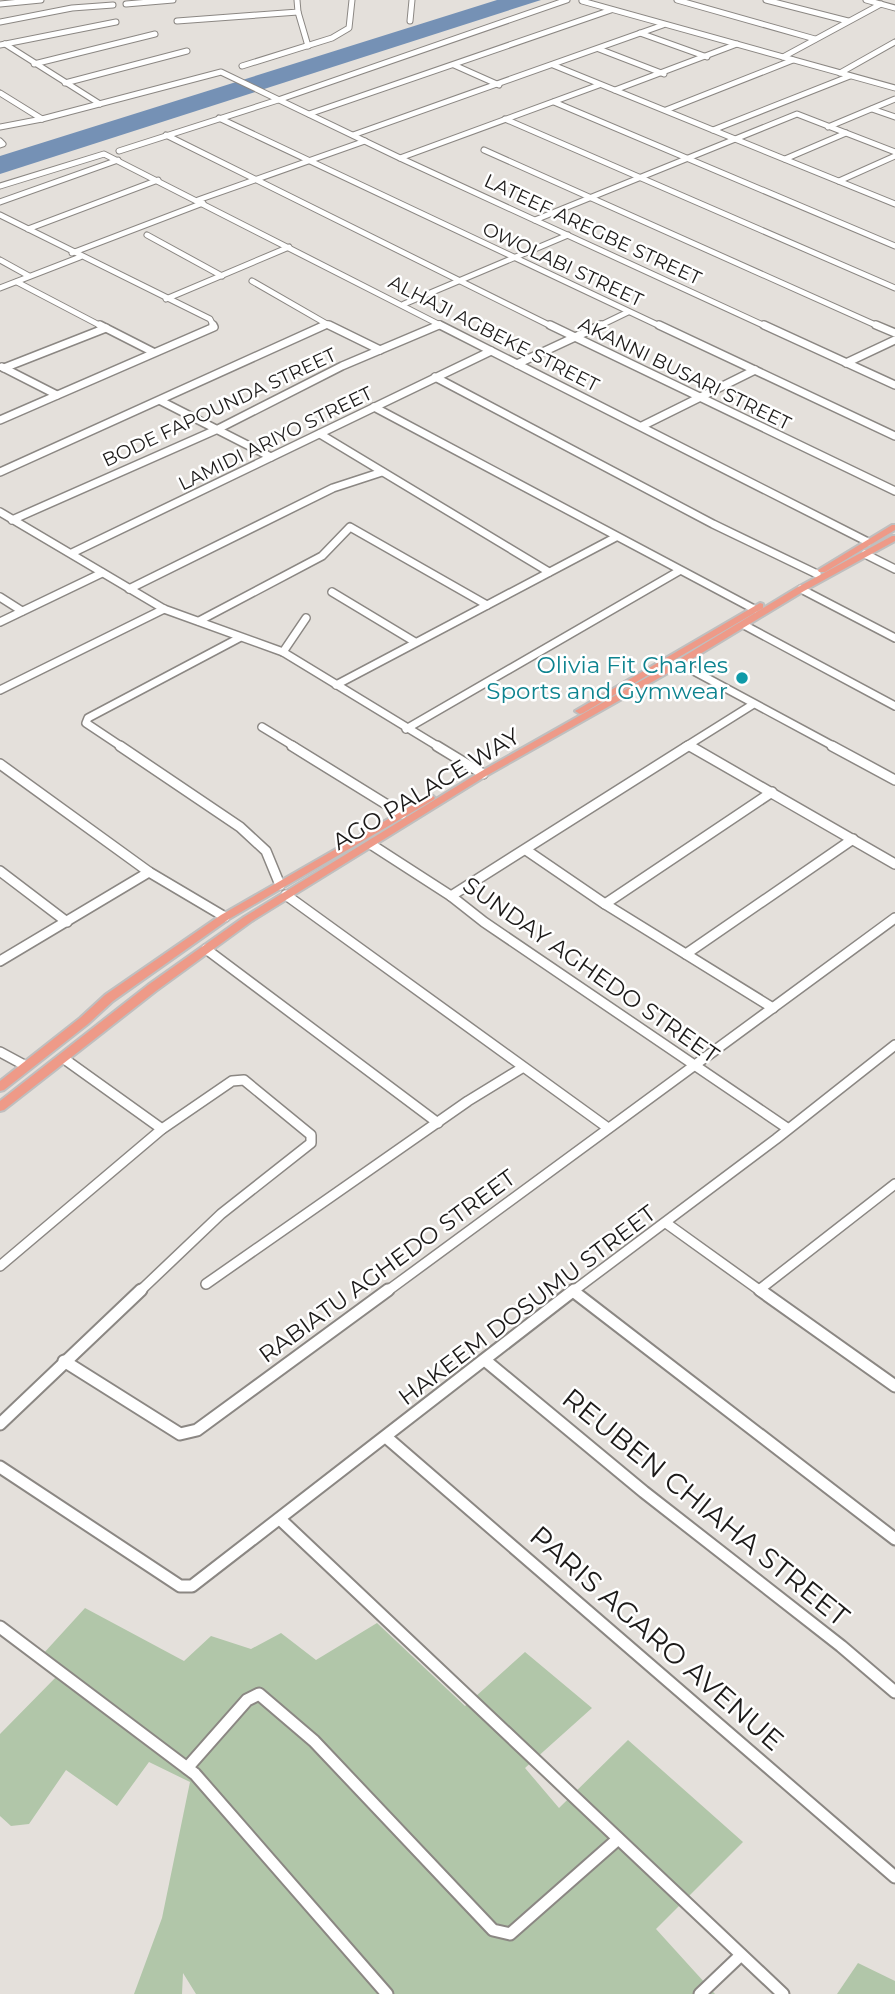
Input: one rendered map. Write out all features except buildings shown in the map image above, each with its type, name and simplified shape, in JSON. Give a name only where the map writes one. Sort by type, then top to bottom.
[{"type":"main road","name":"AGO PALACE WAY","points":[[0,1107],[141,996],[286,895],[372,845],[481,772],[895,527]]},
{"type":"main road","name":"AGO PALACE WAY","points":[[0,1087],[115,994],[225,917],[402,814],[679,663],[801,589],[895,538]]},
{"type":"main road","points":[[130,983],[141,996]]},
{"type":"main road","points":[[115,994],[128,1007]]},
{"type":"street","points":[[0,4],[41,0]]},
{"type":"street","points":[[126,4],[173,0]]},
{"type":"street","points":[[297,0],[309,46]]},
{"type":"street","points":[[242,66],[332,38],[349,28],[352,0]]},
{"type":"street","points":[[410,21],[412,0]]},
{"type":"street","points":[[120,151],[278,100],[566,0]]},
{"type":"street","points":[[581,0],[895,88]]},
{"type":"street","points":[[677,0],[815,39]]},
{"type":"street","points":[[766,0],[848,21]]},
{"type":"street","points":[[866,0],[895,8]]},
{"type":"street","points":[[783,57],[881,4]]},
{"type":"street","points":[[0,22],[53,11],[113,5]]},
{"type":"street","points":[[309,114],[611,10]]},
{"type":"street","points":[[177,21],[298,12]]},
{"type":"street","points":[[3,44],[116,23]]},
{"type":"street","points":[[353,135],[663,25]]},
{"type":"street","points":[[640,33],[707,57]]},
{"type":"street","points":[[34,64],[155,34]]},
{"type":"street","points":[[839,73],[895,42]]},
{"type":"street","points":[[3,44],[100,104]]},
{"type":"street","points":[[615,90],[664,74],[737,44]]},
{"type":"street","points":[[599,49],[664,74]]},
{"type":"street","points":[[65,83],[187,51]]},
{"type":"street","points":[[666,110],[793,60]]},
{"type":"street","points":[[454,65],[499,85]]},
{"type":"street","points":[[553,65],[895,203]]},
{"type":"street","name":"LATEEF AREGBE STREET","points":[[100,104],[213,72],[233,76],[400,158],[895,385]]},
{"type":"street","points":[[713,130],[850,76]]},
{"type":"street","points":[[400,158],[599,85]]},
{"type":"street","points":[[0,93],[42,119]]},
{"type":"street","points":[[828,127],[895,99]]},
{"type":"street","points":[[554,102],[895,246]]},
{"type":"street","points":[[0,127],[100,104]]},
{"type":"street","points":[[776,105],[895,154]]},
{"type":"street","points":[[872,109],[895,117]]},
{"type":"street","points":[[535,219],[797,114]]},
{"type":"street","name":"OWOLABI STREET","points":[[219,118],[895,436]]},
{"type":"street","points":[[505,119],[895,288]]},
{"type":"street","points":[[785,159],[846,133]]},
{"type":"street","name":"AKANNI BUSARI STREET","points":[[166,135],[700,399],[895,491]]},
{"type":"street","points":[[72,253],[256,180],[365,141]]},
{"type":"street","points":[[484,150],[895,333]]},
{"type":"street","name":"ALHAJI AGBEKE STREET","points":[[0,186],[104,154],[404,304],[439,325],[868,542]]},
{"type":"street","points":[[839,181],[895,154]]},
{"type":"street","points":[[0,202],[118,160]]},
{"type":"street","points":[[29,229],[158,180]]},
{"type":"street","points":[[0,215],[80,257],[210,319],[214,327],[0,420]]},
{"type":"street","points":[[147,234],[222,276]]},
{"type":"street","points":[[404,304],[568,235]]},
{"type":"street","points":[[166,299],[289,247]]},
{"type":"street","points":[[0,288],[80,257]]},
{"type":"street","points":[[0,260],[30,276]]},
{"type":"street","points":[[252,281],[327,324],[380,350]]},
{"type":"street","points":[[17,282],[153,352]]},
{"type":"street","points":[[517,364],[628,312]]},
{"type":"street","points":[[0,472],[327,324]]},
{"type":"street","name":"BODE FAPOUNDA STREET","points":[[12,520],[218,429],[380,350],[439,325]]},
{"type":"street","points":[[2,367],[106,328]]},
{"type":"street","points":[[846,363],[895,340]]},
{"type":"street","name":"LAMIDI ARIYO STREET","points":[[72,553],[491,351]]},
{"type":"street","points":[[2,367],[57,395]]},
{"type":"street","points":[[642,426],[755,370]]},
{"type":"street","points":[[435,377],[713,524],[817,573]]},
{"type":"street","points":[[161,401],[271,457]]},
{"type":"street","points":[[374,407],[754,609]]},
{"type":"street","points":[[320,434],[549,572]]},
{"type":"street","points":[[129,589],[333,488],[382,472]]},
{"type":"street","points":[[0,512],[164,608],[239,638],[283,652],[481,772]]},
{"type":"street","points":[[199,621],[322,556],[334,546],[341,532],[350,527],[487,605]]},
{"type":"street","points":[[336,685],[616,537]]},
{"type":"street","points":[[865,554],[895,569]]},
{"type":"street","points":[[406,729],[679,571]]},
{"type":"street","points":[[0,622],[102,573]]},
{"type":"street","points":[[801,589],[895,638]]},
{"type":"street","points":[[332,592],[415,642]]},
{"type":"street","points":[[0,597],[22,611]]},
{"type":"street","points":[[0,690],[164,608]]},
{"type":"street","points":[[283,652],[306,618]]},
{"type":"street","points":[[744,625],[895,706]]},
{"type":"street","points":[[239,638],[88,718],[86,723],[240,827],[266,851],[280,885]]},
{"type":"street","points":[[679,663],[752,705],[895,780]]},
{"type":"street","points":[[451,896],[752,705]]},
{"type":"street","points":[[262,727],[402,814]]},
{"type":"street","points":[[689,745],[895,864]]},
{"type":"street","points":[[0,764],[149,872],[225,917]]},
{"type":"street","points":[[885,775],[895,768]]},
{"type":"street","points":[[606,904],[772,792]]},
{"type":"street","points":[[686,954],[853,839]]},
{"type":"street","name":"SUNDAY AGHEDO STREET","points":[[372,845],[451,896],[484,922],[787,1128]]},
{"type":"street","points":[[526,850],[606,904],[773,1008]]},
{"type":"street","points":[[0,871],[67,922]]},
{"type":"street","points":[[0,961],[149,872]]},
{"type":"street","points":[[286,895],[608,1128]]},
{"type":"street","name":"RABIATU AGHEDO STREET","points":[[64,1361],[180,1434],[189,1434],[697,1066],[895,918]]},
{"type":"street","points":[[206,949],[438,1123]]},
{"type":"street","name":"HAKEEM DOSUMU STREET","points":[[0,1466],[180,1586],[192,1586],[282,1521],[573,1291],[667,1223],[894,1048]]},
{"type":"street","points":[[0,1052],[26,1066]]},
{"type":"street","points":[[63,1058],[162,1129]]},
{"type":"street","points":[[206,1284],[522,1068]]},
{"type":"street","points":[[0,1266],[162,1129],[238,1079],[244,1080],[311,1135],[311,1143],[221,1214],[157,1278],[64,1361],[0,1424]]},
{"type":"street","points":[[759,1290],[895,1184]]},
{"type":"street","points":[[667,1223],[759,1290],[893,1380]]},
{"type":"street","points":[[573,1291],[895,1539]]},
{"type":"street","name":"REUBEN CHIAHA STREET","points":[[486,1361],[644,1492],[841,1646],[895,1692]]},
{"type":"street","name":"PARIS AGARO AVENUE","points":[[386,1437],[895,1877]]},
{"type":"street","points":[[282,1521],[783,1994]]},
{"type":"street","points":[[0,1627],[195,1774],[387,1994]]},
{"type":"street","points":[[187,1768],[247,1700],[259,1694],[314,1741],[493,1930],[501,1934],[510,1934],[618,1839]]},
{"type":"street","points":[[700,1994],[741,1955]]},
{"type":"green space","points":[[85,1608],[184,1661],[211,1636],[251,1649],[281,1633],[316,1660],[377,1623],[465,1706],[525,1652],[592,1708],[525,1768],[559,1808],[628,1740],[743,1842],[656,1929],[715,1994],[196,1994],[183,1973],[182,1994],[134,1994],[162,1918],[190,1782],[149,1762],[117,1806],[66,1770],[29,1824],[11,1826],[0,1816],[0,1734],[58,1675],[43,1654]]},
{"type":"green space","points":[[858,1963],[895,1981],[895,1994],[837,1994]]},
{"type":"water","points":[[497,0],[541,0],[0,174],[0,156]]},
{"type":"place","name":"Olivia Fit Charles Sports and Gymwear","points":[[742,678]]}]
